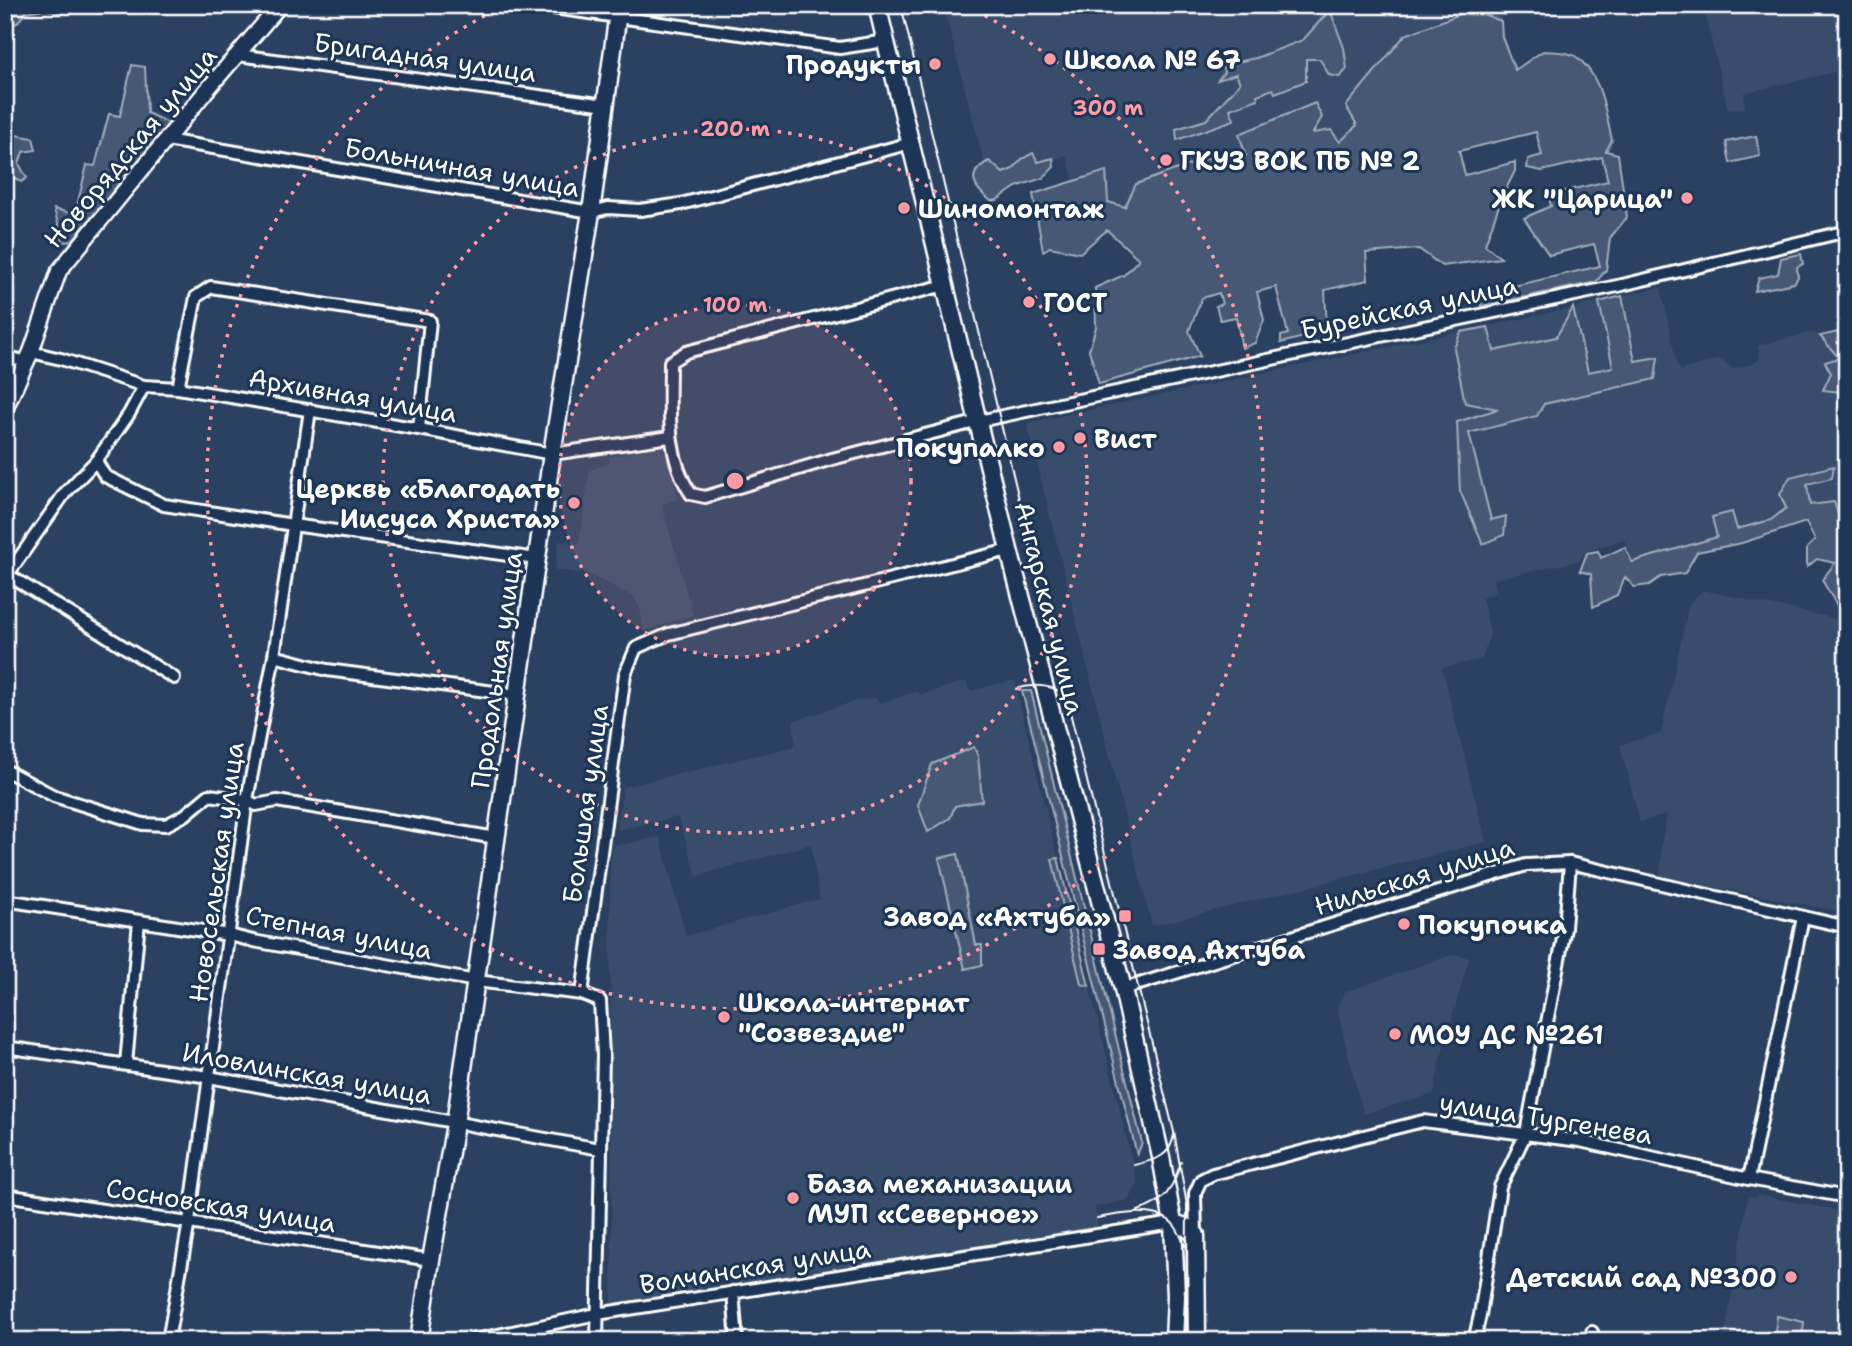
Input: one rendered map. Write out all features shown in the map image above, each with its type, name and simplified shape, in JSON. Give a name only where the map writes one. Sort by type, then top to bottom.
[{"type":"main road","name":"Ангарская улица","points":[[877,5],[1009,550],[1123,989],[1169,1192],[1188,1227],[1197,1341]]},
{"type":"main road","name":"Продольная улица","points":[[419,1341],[455,1124],[552,454],[591,212],[618,12]]},
{"type":"main road","name":"Ангарская улица","points":[[1174,1341],[1176,1296],[1188,1227]]},
{"type":"street","name":"Новорядская улица","points":[[5,410],[29,357],[59,271],[280,5]]},
{"type":"street","points":[[532,5],[618,12],[840,48],[885,41]]},
{"type":"street","name":"Бригадная улица","points":[[238,55],[606,105]]},
{"type":"street","name":"Больничная улица","points":[[166,140],[591,212],[608,208],[640,211],[681,204],[911,143]]},
{"type":"street","name":"Бурейская улица","points":[[945,285],[687,352],[670,362],[670,437],[682,481],[691,494],[705,497],[832,459],[979,421],[1622,285],[1847,231]]},
{"type":"street","points":[[178,388],[196,297],[211,287],[430,321],[419,429]]},
{"type":"street","name":"Архивная улица","points":[[5,356],[61,359],[144,386],[178,388],[552,454],[670,437]]},
{"type":"street","points":[[144,386],[129,414],[96,461],[65,493],[7,573],[174,678]]},
{"type":"street","name":"Новосельская улица","points":[[168,1341],[188,1222],[247,800],[274,656],[310,410]]},
{"type":"street","points":[[96,461],[105,476],[164,505],[537,559]]},
{"type":"street","name":"Большая улица","points":[[582,994],[625,674],[636,648],[669,634],[1009,550]]},
{"type":"street","points":[[274,656],[327,670],[517,695]]},
{"type":"street","points":[[5,770],[54,796],[143,824],[166,825],[185,815],[209,795],[247,800],[256,806],[277,801],[496,838]]},
{"type":"street","points":[[1474,1341],[1500,1188],[1526,1133],[1564,928],[1570,863]]},
{"type":"street","name":"Нильская улица","points":[[1123,989],[1527,865],[1570,863],[1847,927]]},
{"type":"street","name":"Степная улица","points":[[5,900],[229,935],[476,981],[582,994]]},
{"type":"street","points":[[1749,1179],[1804,917]]},
{"type":"street","points":[[126,1065],[139,921]]},
{"type":"street","points":[[582,994],[600,1001],[603,1055],[597,1341]]},
{"type":"street","name":"Иловлинская улица","points":[[5,1046],[209,1077],[600,1149]]},
{"type":"street","name":"улица Тургенева","points":[[1188,1227],[1195,1193],[1201,1181],[1224,1171],[1423,1121],[1592,1144],[1749,1179],[1847,1197]]},
{"type":"street","name":"Сосновская улица","points":[[5,1195],[431,1260]]},
{"type":"street","name":"Волчанская улица","points":[[470,1341],[597,1314],[733,1292],[1188,1227]]},
{"type":"street","points":[[733,1292],[737,1341]]},
{"type":"shaded area","points":[[5,5],[62,5],[61,13],[45,9],[26,12],[17,23],[5,29]]},
{"type":"shaded area","points":[[943,5],[1549,5],[1497,19],[1485,15],[1480,6],[1371,130],[1124,229],[1088,231],[1066,155],[991,188]]},
{"type":"shaded area","points":[[1686,5],[1847,5],[1847,69],[1744,93],[1745,108],[1728,110],[1705,14],[1697,15]]},
{"type":"shaded area","points":[[1481,6],[1485,15],[1501,21],[1502,37],[1515,70],[1543,51],[1564,52],[1572,54],[1584,64],[1597,83],[1612,140],[1606,151],[1618,154],[1627,217],[1610,238],[1606,270],[1596,282],[1481,306],[1479,294],[1600,266],[1594,244],[1549,255],[1524,218],[1551,206],[1548,195],[1608,181],[1602,157],[1542,171],[1527,168],[1528,159],[1542,155],[1536,132],[1459,151],[1465,175],[1515,162],[1515,171],[1502,197],[1485,245],[1501,258],[1442,266],[1419,249],[1366,253],[1368,280],[1325,290],[1327,331],[1281,343],[1281,336],[1288,334],[1276,287],[1257,292],[1264,320],[1255,343],[1242,348],[1236,317],[1220,320],[1216,306],[1222,304],[1219,293],[1202,298],[1189,331],[1200,356],[1099,384],[1089,350],[1096,327],[1095,288],[1124,275],[1139,259],[1107,230],[1080,253],[1050,247],[1043,251],[1033,194],[1106,171],[1108,202],[1125,207],[1136,184],[1217,155],[1221,165],[1246,156],[1239,134],[1315,103],[1322,117],[1313,133],[1331,130],[1340,142],[1357,125],[1346,106],[1405,35]]},
{"type":"shaded area","points":[[1330,10],[1344,48],[1347,69],[1340,77],[1329,75],[1320,59],[1306,59],[1306,81],[1275,93],[1273,89],[1257,95],[1258,99],[1230,109],[1234,120],[1177,140],[1176,129],[1206,120],[1240,83],[1236,74],[1218,80],[1224,72],[1222,65],[1256,58],[1303,40]]},
{"type":"shaded area","points":[[132,65],[145,67],[147,113],[169,123],[72,241],[63,242],[54,209],[75,214],[87,165],[95,166],[109,114],[120,116]]},
{"type":"shaded area","points":[[9,134],[33,138],[36,150],[23,152],[19,164],[27,178],[21,182],[8,173]]},
{"type":"shaded area","points":[[1756,136],[1760,156],[1730,163],[1726,142]]},
{"type":"shaded area","points":[[1033,153],[1038,162],[1053,158],[1054,167],[1043,178],[1016,187],[997,200],[991,201],[979,191],[974,180],[975,175],[977,170],[989,161],[1003,173],[1013,169],[1022,159]]},
{"type":"shaded area","points":[[1801,254],[1803,264],[1797,267],[1798,277],[1794,283],[1755,291],[1759,278],[1778,274],[1781,258]]},
{"type":"shaded area","points":[[1661,287],[1677,366],[1681,370],[1720,359],[1733,369],[1753,364],[1760,359],[1758,346],[1813,332],[1820,336],[1847,330],[1847,535],[1836,506],[1635,569],[1625,539],[1586,551],[1579,561],[1494,579],[1497,593],[1482,598],[1490,633],[1482,659],[1442,668],[1486,842],[1152,926],[1027,423]]},
{"type":"shaded area","points":[[1622,296],[1635,361],[1658,357],[1655,379],[1544,404],[1537,416],[1469,433],[1491,520],[1506,516],[1504,535],[1483,544],[1460,491],[1457,422],[1498,409],[1465,403],[1454,348],[1461,332],[1488,327],[1494,351],[1556,337],[1573,308],[1588,372],[1613,367],[1599,302]]},
{"type":"shaded area","points":[[1847,330],[1846,378],[1840,392],[1823,390],[1831,373],[1825,362],[1839,358],[1820,336]]},
{"type":"shaded area","points":[[659,447],[668,456],[678,499],[662,505],[693,615],[644,631],[640,608],[634,597],[581,570],[580,573],[555,570],[559,541],[579,544],[590,470],[610,463],[609,457]]},
{"type":"shaded area","points":[[1834,466],[1832,478],[1807,484],[1810,505],[1834,502],[1839,516],[1847,565],[1847,605],[1844,608],[1838,607],[1822,580],[1835,563],[1817,559],[1807,567],[1807,548],[1815,540],[1806,522],[1742,543],[1697,552],[1685,573],[1661,577],[1649,585],[1634,587],[1625,577],[1617,595],[1593,607],[1591,574],[1580,571],[1587,553],[1598,551],[1601,558],[1625,547],[1632,562],[1717,537],[1712,517],[1732,512],[1737,529],[1771,520],[1786,508],[1780,494],[1790,477]]},
{"type":"shaded area","points":[[1702,590],[1847,621],[1847,913],[1660,876],[1661,846],[1667,815],[1640,822],[1620,745],[1661,733],[1689,604]]},
{"type":"shaded area","points":[[1014,680],[1138,1184],[1128,1200],[1095,1207],[1098,1227],[733,1286],[732,1282],[724,1283],[722,1275],[702,1278],[704,1290],[612,1303],[610,869],[613,844],[660,837],[686,936],[820,899],[811,844],[697,876],[678,817],[617,830],[623,787],[796,746],[793,721],[853,702],[874,697],[880,703],[918,691],[920,695],[966,681],[970,691]]},
{"type":"shaded area","points":[[1022,691],[1031,691],[1142,1143],[1137,1155]]},
{"type":"shaded area","points":[[974,747],[978,756],[982,801],[955,806],[950,818],[928,832],[918,805],[932,764]]},
{"type":"shaded area","points":[[958,854],[976,945],[982,945],[982,965],[965,969],[939,858]]},
{"type":"shaded area","points":[[1058,858],[1089,986],[1081,984],[1052,859]]},
{"type":"shaded area","name":"МОУ ДС №261","points":[[1455,954],[1469,958],[1440,1060],[1434,1094],[1363,1114],[1337,1008],[1344,992]]},
{"type":"shaded area","name":"Детский сад №300","points":[[1757,1195],[1847,1212],[1847,1341],[1724,1341],[1748,1196],[1756,1198]]},
{"type":"shaded area","points":[[1777,1316],[1804,1322],[1802,1341],[1774,1341]]},
{"type":"tram line","points":[[901,5],[1066,696],[1174,1132],[1187,1205],[1186,1341]]},
{"type":"tram line","points":[[1016,689],[1045,686],[1058,691],[1069,701]]},
{"type":"tram line","points":[[1134,1165],[1160,1157],[1169,1149],[1174,1135]]},
{"type":"tram line","points":[[1138,1211],[1167,1194],[1181,1162]]},
{"type":"tram line","points":[[1097,1218],[1137,1213],[1158,1215],[1174,1225],[1185,1246]]},
{"type":"place","name":"Школа № 67","points":[[1050,59]]},
{"type":"place","name":"Продукты","points":[[935,64]]},
{"type":"place","name":"ГКУЗ ВОК ПБ № 2","points":[[1166,160]]},
{"type":"place","name":"ЖК \"Царица\"","points":[[1687,198]]},
{"type":"place","name":"Шиномонтаж","points":[[904,208]]},
{"type":"place","name":"ГОСТ","points":[[1029,302]]},
{"type":"place","name":"Вист","points":[[1080,438]]},
{"type":"place","name":"Покупалко","points":[[1059,447]]},
{"type":"place","name":"Церквь «Благодать Иисуса Христа»","points":[[574,503]]},
{"type":"place","name":"Завод «Ахтуба»","points":[[1125,916]]},
{"type":"place","name":"Покупочка","points":[[1404,924]]},
{"type":"place","name":"Завод Ахтуба","points":[[1099,949]]},
{"type":"place","name":"Школа-интернат \"Созвездие\"","points":[[724,1017]]},
{"type":"place","name":"МОУ ДС №261","points":[[1395,1034]]},
{"type":"place","name":"База механизации МУП «Северное»","points":[[793,1198]]},
{"type":"place","name":"Детский сад №300","points":[[1791,1277]]}]
